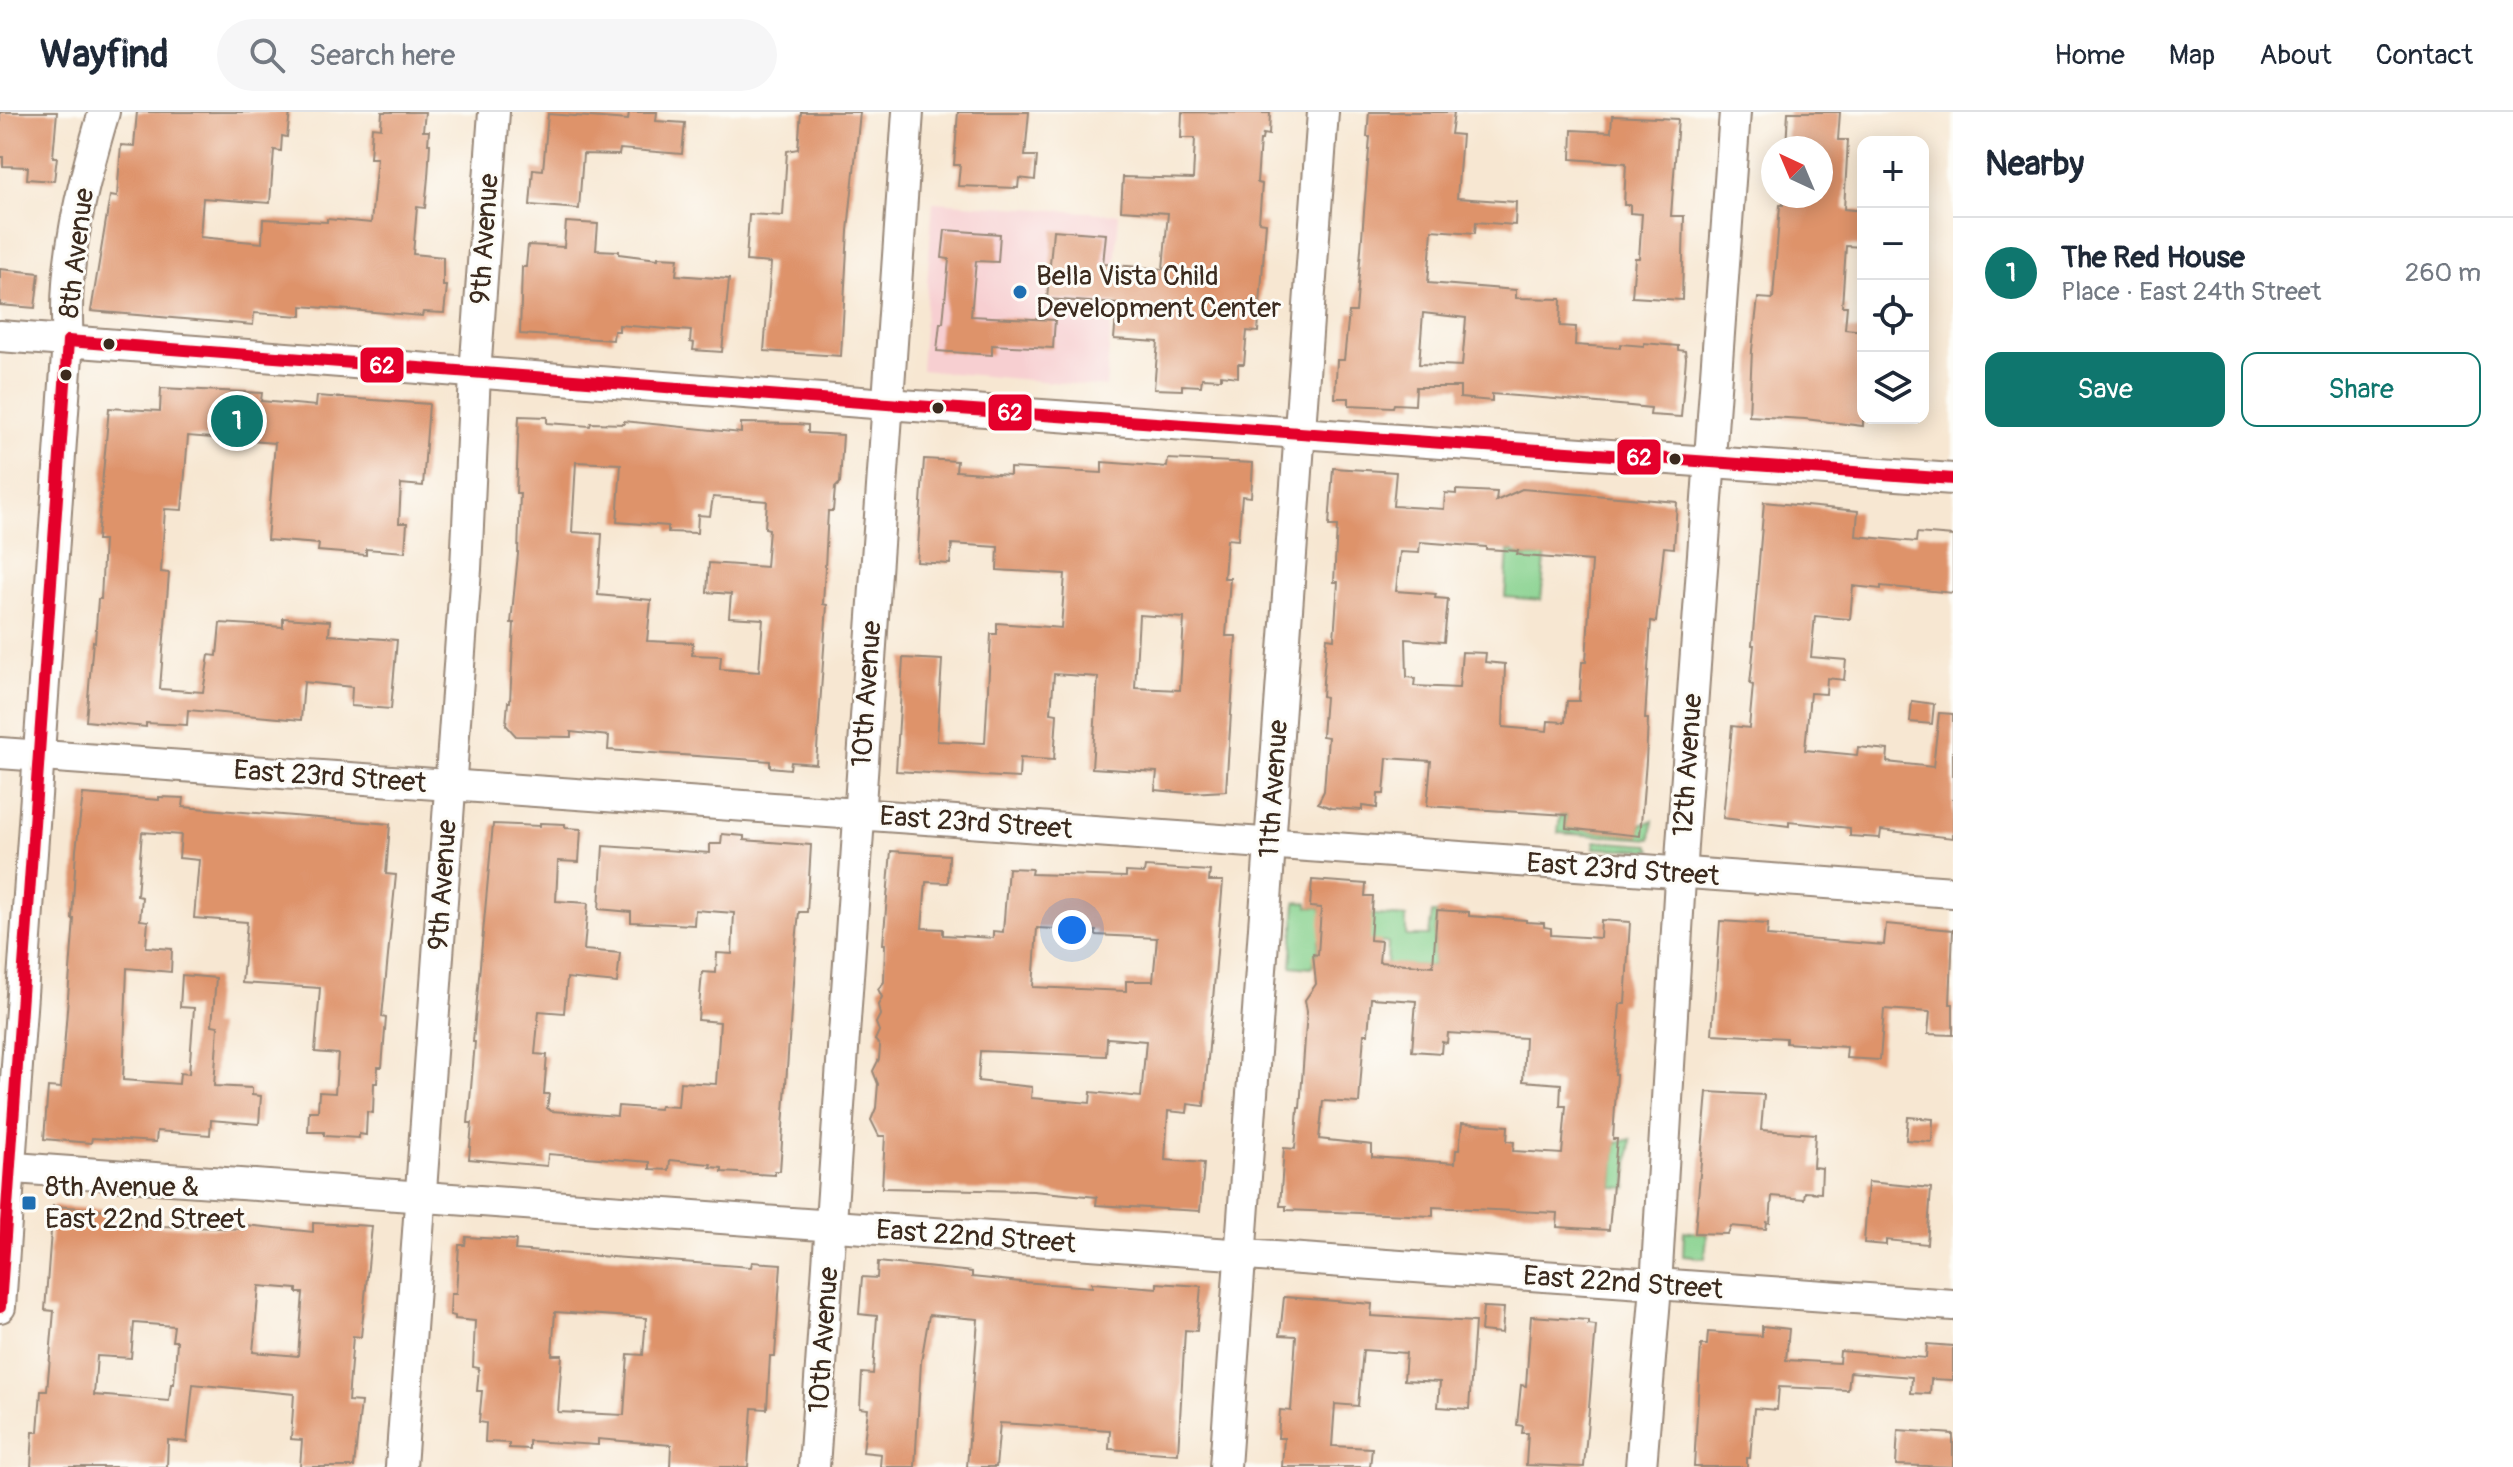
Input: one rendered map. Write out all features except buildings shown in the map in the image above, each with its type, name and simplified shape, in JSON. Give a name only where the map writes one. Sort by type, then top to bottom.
[{"type":"street","name":"8th Avenue","points":[[0,1307],[5,1167],[40,755],[68,341],[65,304],[80,194],[104,112]]},
{"type":"street","name":"9th Avenue","points":[[401,1467],[466,569],[475,374],[494,112]]},
{"type":"street","name":"10th Avenue","points":[[814,1467],[908,112]]},
{"type":"street","name":"11th Avenue","points":[[1225,1467],[1323,112]]},
{"type":"street","name":"12th Avenue","points":[[1641,1467],[1656,1286],[1680,874],[1735,112]]},
{"type":"street","points":[[0,336],[475,374],[1953,479]]},
{"type":"street","name":"East 23rd Street","points":[[0,753],[1953,892]]},
{"type":"street","name":"East 22nd Street","points":[[5,1167],[1953,1305]]},
{"type":"shaded area","name":"Bella Vista Child Development Center","points":[[933,202],[1119,214],[1106,387],[921,370]]},
{"type":"green space","points":[[1546,548],[1541,600],[1505,597],[1508,550],[1525,557],[1540,557]]},
{"type":"green space","points":[[1560,815],[1567,816],[1566,828],[1639,836],[1641,825],[1653,820],[1651,839],[1558,833]]},
{"type":"green space","points":[[1595,841],[1649,845],[1652,850],[1594,848]]},
{"type":"green space","points":[[1296,902],[1308,903],[1308,907],[1321,908],[1321,911],[1406,917],[1406,936],[1429,936],[1432,913],[1437,913],[1433,966],[1387,964],[1388,943],[1319,940],[1318,955],[1315,955],[1311,968],[1291,966]]},
{"type":"green space","points":[[1631,1139],[1627,1188],[1613,1187],[1616,1143]]},
{"type":"green space","points":[[1684,1231],[1707,1234],[1705,1258],[1683,1256]]},
{"type":"transit line","name":"62","points":[[68,341],[887,404],[1953,479]]},
{"type":"transit line","name":"62","points":[[0,1307],[68,341]]},
{"type":"place","name":"Bella Vista Child Development Center","points":[[1020,292]]},
{"type":"place","name":"The Red House","points":[[237,421]]},
{"type":"place","name":"8th Avenue & East 22nd Street","points":[[29,1203]]}]
